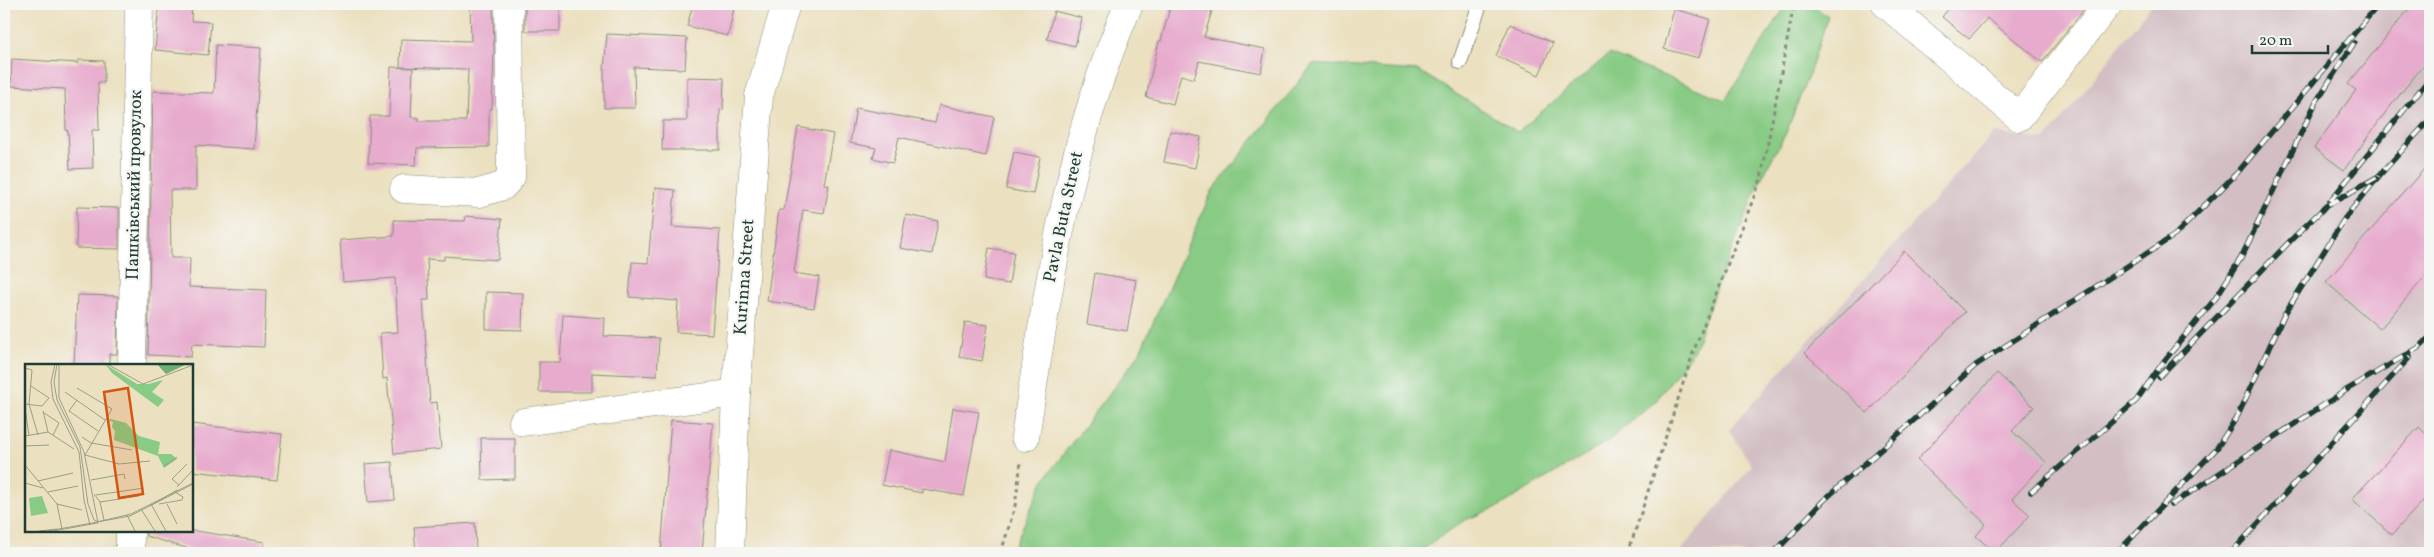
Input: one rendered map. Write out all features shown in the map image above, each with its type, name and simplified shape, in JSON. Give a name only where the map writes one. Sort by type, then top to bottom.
[{"type":"street","name":"Пашківський провулок","points":[[132,364],[138,4]]},
{"type":"street","points":[[404,189],[480,192],[503,186],[511,176],[509,4]]},
{"type":"street","name":"Kurinna Street","points":[[730,553],[736,393],[758,96],[786,4]]},
{"type":"street","name":"Pavla Buta Street","points":[[1024,437],[1054,249],[1080,144],[1120,25],[1130,4]]},
{"type":"street","points":[[1886,4],[2019,117],[2108,4]]},
{"type":"street","points":[[523,422],[736,393]]},
{"type":"street","points":[[130,532],[130,553]]},
{"type":"lane","points":[[1460,62],[1480,4]]},
{"type":"path","points":[[1628,553],[1694,350],[1761,179],[1794,4]]},
{"type":"path","points":[[1002,553],[1015,506],[1024,437]]},
{"type":"shaded area","points":[[2152,4],[2430,4],[2430,553],[1679,553],[1752,466],[1729,430],[1994,133],[2046,140]]},
{"type":"green space","points":[[1787,4],[1811,4],[1828,16],[1809,74],[1786,133],[1761,179],[1714,293],[1694,350],[1656,401],[1608,441],[1500,506],[1463,521],[1418,553],[1011,553],[1043,481],[1139,354],[1212,191],[1313,64],[1419,71],[1518,132],[1609,54],[1725,100]]},
{"type":"building","points":[[159,4],[192,4],[191,21],[211,22],[208,55],[155,50]]},
{"type":"building","points":[[470,4],[493,4],[494,52],[492,109],[489,109],[489,147],[417,148],[416,165],[368,163],[370,116],[389,116],[391,67],[413,68],[411,117],[419,118],[418,121],[466,121],[468,69],[400,67],[401,39],[471,41]]},
{"type":"building","points":[[525,4],[560,4],[560,31],[525,31]]},
{"type":"building","points":[[693,4],[735,4],[728,36],[687,26]]},
{"type":"building","points":[[1171,4],[1184,4],[1212,11],[1204,37],[1265,49],[1261,73],[1199,61],[1194,79],[1181,75],[1173,104],[1146,97],[1159,41],[1161,41]]},
{"type":"building","points":[[1952,4],[2088,4],[2042,62],[1987,18],[1969,39],[1942,17]]},
{"type":"building","points":[[2413,4],[2430,4],[2430,57],[2385,113],[2344,170],[2314,148],[2356,90],[2348,84]]},
{"type":"building","points":[[1674,9],[1710,19],[1699,58],[1664,49]]},
{"type":"building","points":[[1054,11],[1082,18],[1075,46],[1047,39]]},
{"type":"building","points":[[1510,24],[1553,43],[1539,75],[1496,56]]},
{"type":"building","points":[[607,34],[687,38],[685,69],[634,67],[635,108],[604,108],[604,69]]},
{"type":"building","points":[[216,45],[261,48],[254,149],[196,145],[196,190],[170,190],[171,258],[190,258],[189,287],[266,290],[264,347],[192,344],[191,357],[148,355],[153,91],[214,93]]},
{"type":"building","points":[[12,59],[78,63],[78,60],[104,61],[104,83],[98,82],[99,130],[92,130],[93,168],[70,169],[68,131],[66,131],[65,89],[11,86]]},
{"type":"building","points":[[687,77],[724,78],[723,110],[720,109],[720,150],[662,150],[663,121],[687,121]]},
{"type":"building","points":[[939,105],[994,117],[986,156],[899,137],[893,163],[873,158],[876,148],[850,143],[856,108],[935,123]]},
{"type":"building","points":[[798,127],[833,134],[824,184],[829,185],[824,213],[803,210],[794,273],[819,277],[814,308],[767,301],[779,210],[784,210]]},
{"type":"building","points":[[1170,131],[1201,137],[1195,168],[1164,162]]},
{"type":"building","points":[[1014,152],[1040,157],[1033,194],[1006,189]]},
{"type":"building","points":[[2430,162],[2430,271],[2380,329],[2326,282]]},
{"type":"building","points":[[655,188],[675,190],[672,227],[720,230],[712,334],[676,332],[678,301],[629,297],[632,262],[648,263]]},
{"type":"building","points":[[77,207],[119,208],[119,249],[76,248]]},
{"type":"building","points":[[906,215],[938,221],[932,254],[900,248]]},
{"type":"building","points":[[466,216],[502,219],[498,260],[444,256],[444,260],[427,259],[429,300],[423,300],[430,403],[437,402],[441,449],[394,454],[387,378],[383,379],[380,333],[398,332],[395,278],[343,282],[340,240],[394,236],[394,220],[465,221]]},
{"type":"building","points":[[989,248],[1014,252],[1009,284],[984,280]]},
{"type":"building","points":[[1904,251],[1965,312],[1867,413],[1805,353]]},
{"type":"building","points":[[1095,273],[1136,280],[1127,331],[1087,324]]},
{"type":"building","points":[[486,292],[523,293],[522,330],[486,329]]},
{"type":"building","points":[[77,295],[118,296],[117,354],[109,354],[109,364],[74,364]]},
{"type":"building","points":[[563,315],[605,318],[604,336],[659,338],[657,376],[592,373],[592,392],[539,392],[539,362],[560,362]]},
{"type":"building","points":[[965,322],[988,325],[982,361],[959,357]]},
{"type":"building","points":[[1997,373],[2034,407],[2012,431],[2046,462],[2012,499],[2030,515],[1995,553],[1976,536],[1986,524],[1917,460]]},
{"type":"building","points":[[953,408],[979,412],[964,496],[922,489],[922,493],[882,485],[889,450],[945,462]]},
{"type":"building","points":[[671,420],[713,423],[702,553],[661,553]]},
{"type":"building","points":[[192,424],[282,434],[277,480],[192,471]]},
{"type":"building","points":[[2419,427],[2430,438],[2430,493],[2392,535],[2352,499]]},
{"type":"building","points":[[481,438],[515,438],[515,479],[482,480]]},
{"type":"building","points":[[392,462],[395,500],[368,502],[365,464]]},
{"type":"building","points":[[475,523],[476,553],[416,553],[414,527]]},
{"type":"building","points":[[196,531],[264,542],[264,553],[203,553],[146,536],[146,532]]},
{"type":"railway","points":[[1774,553],[1823,501],[1976,365],[2175,235],[2238,172],[2379,4]]},
{"type":"railway","points":[[2031,492],[2136,401],[2164,361],[2215,299],[2241,258],[2316,102],[2354,43]]},
{"type":"railway","points":[[2330,201],[2430,78]]},
{"type":"railway","points":[[2159,377],[2326,206],[2379,176],[2430,119]]},
{"type":"railway","points":[[2117,553],[2217,448],[2238,415],[2284,315],[2345,218],[2379,176]]},
{"type":"railway","points":[[2171,505],[2348,389],[2418,348],[2430,337]]},
{"type":"railway","points":[[2231,553],[2410,357]]}]
